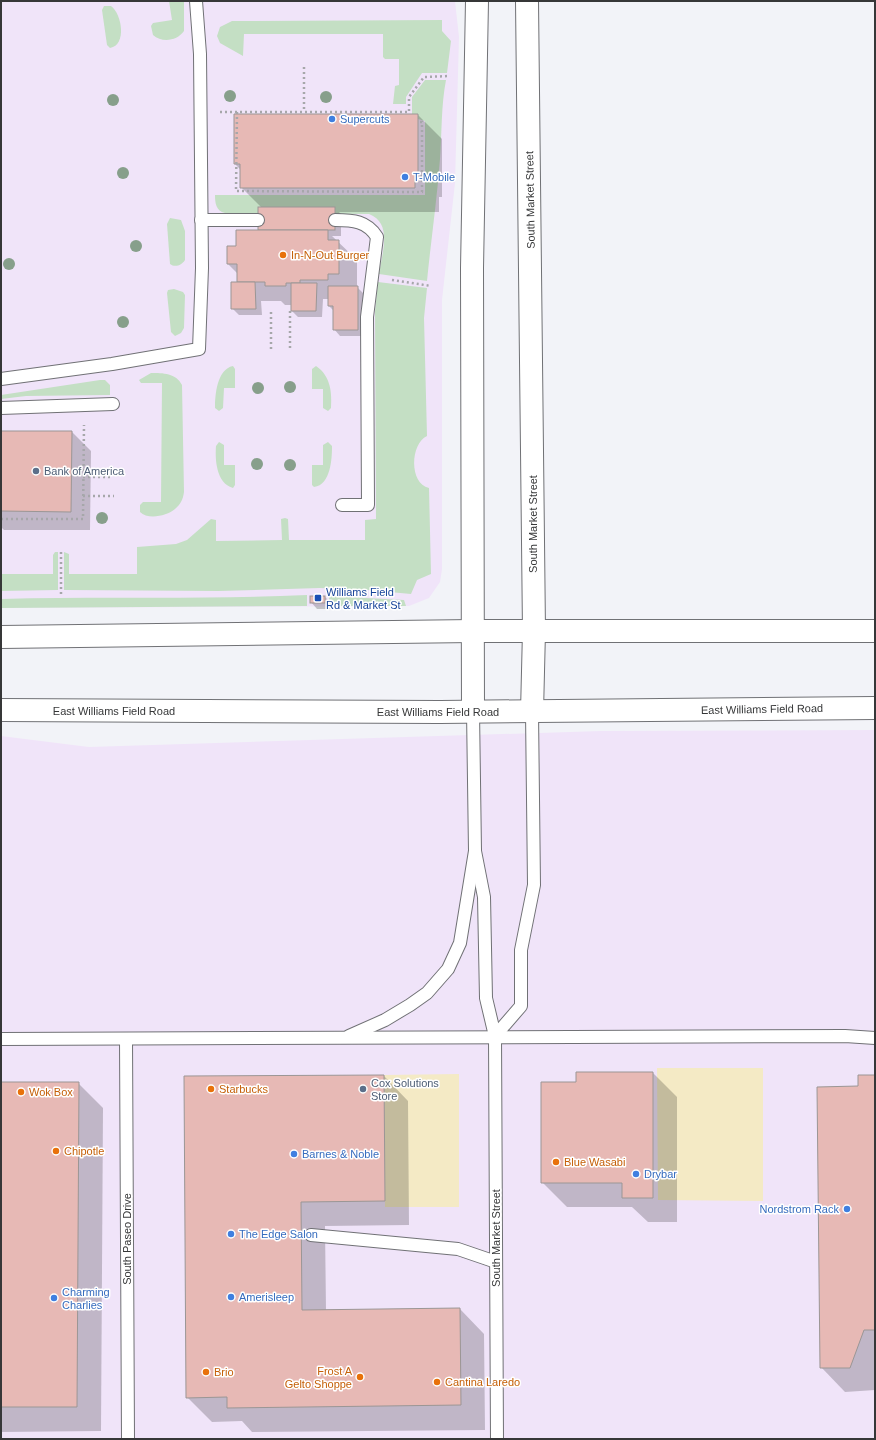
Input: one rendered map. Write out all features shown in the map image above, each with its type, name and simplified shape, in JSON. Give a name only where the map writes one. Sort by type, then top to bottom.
[{"type":"main road","name":"South Market Street","points":[[473,711],[472,268],[477,1]]},
{"type":"main road","name":"South Market Street","points":[[527,1],[534,631],[532,712]]},
{"type":"main road","points":[[1,637],[473,631],[875,631]]},
{"type":"main road","name":"East Williams Field Road","points":[[1,710],[532,712],[875,708]]},
{"type":"lane","points":[[1,380],[112,364],[199,349],[202,268],[199,112],[200,54],[196,1]]},
{"type":"lane","points":[[201,220],[258,220]]},
{"type":"lane","points":[[335,220],[363,222],[372,229],[376,237],[367,317],[368,505],[342,505]]},
{"type":"lane","points":[[1,408],[113,404]]},
{"type":"lane","name":"South Market Street","points":[[344,1038],[385,1020],[427,993],[448,969],[460,943],[475,851],[473,711]]},
{"type":"lane","name":"South Market Street","points":[[495,1036],[521,1006],[521,950],[534,885],[532,712]]},
{"type":"lane","name":"South Market Street","points":[[475,851],[484,897],[486,998],[495,1036],[497,1439]]},
{"type":"lane","points":[[1,1039],[495,1036],[844,1036],[875,1038]]},
{"type":"lane","name":"South Paseo Drive","points":[[126,1039],[128,1439]]},
{"type":"lane","points":[[311,1235],[458,1249],[496,1262]]},
{"type":"path","points":[[304,67],[304,112]]},
{"type":"path","points":[[199,112],[409,112],[409,97],[424,77],[450,76]]},
{"type":"path","points":[[236,112],[236,191],[422,192],[422,122],[418,122]]},
{"type":"path","points":[[388,280],[431,286]]},
{"type":"path","points":[[271,311],[271,349]]},
{"type":"path","points":[[290,311],[290,349]]},
{"type":"path","points":[[1,519],[83,519],[84,424]]},
{"type":"path","points":[[83,477],[113,477]]},
{"type":"path","points":[[83,496],[114,496]]},
{"type":"path","points":[[61,552],[61,594]]},
{"type":"shaded area","points":[[1,1],[455,1],[459,37],[455,183],[442,300],[442,569],[440,582],[429,598],[409,606],[1,608]]},
{"type":"shaded area","points":[[875,730],[875,1439],[1,1439],[1,736],[89,747],[601,731]]},
{"type":"green space","points":[[169,1],[184,1],[184,31],[173,39],[165,40],[157,38],[153,35],[151,26],[153,23],[172,20]]},
{"type":"green space","points":[[104,6],[111,6],[115,10],[121,29],[119,41],[115,46],[110,48],[107,45],[102,10]]},
{"type":"green space","points":[[442,20],[442,31],[451,41],[447,73],[422,73],[406,97],[406,104],[393,104],[395,86],[399,85],[399,59],[385,59],[383,57],[383,34],[244,34],[243,56],[220,43],[217,36],[220,27],[232,21]]},
{"type":"green space","points":[[425,80],[446,80],[442,109],[439,174],[427,281],[379,274],[384,231],[376,218],[369,214],[225,213],[218,209],[215,195],[425,195],[425,121],[418,119],[418,114],[412,114],[412,97]]},
{"type":"green space","points":[[170,218],[181,220],[185,231],[185,260],[180,265],[176,266],[170,264],[167,224]]},
{"type":"green space","points":[[378,282],[427,288],[424,318],[427,436],[421,440],[417,447],[414,464],[418,479],[422,485],[429,488],[431,574],[417,580],[411,594],[320,588],[218,591],[64,590],[64,552],[69,554],[69,574],[137,574],[137,547],[176,544],[187,540],[211,519],[216,520],[216,541],[282,540],[281,519],[285,518],[288,519],[289,540],[365,540],[365,520],[376,519],[375,311]]},
{"type":"green space","points":[[174,289],[183,292],[185,295],[184,328],[181,333],[175,336],[171,332],[167,293],[168,290]]},
{"type":"green space","points":[[233,366],[235,369],[235,388],[224,388],[223,408],[219,411],[215,408],[218,383],[223,372]]},
{"type":"green space","points":[[316,366],[325,375],[330,385],[331,408],[328,411],[323,408],[323,389],[312,389],[312,369]]},
{"type":"green space","points":[[151,373],[169,374],[176,378],[182,385],[184,492],[179,505],[175,509],[167,514],[158,516],[148,516],[140,512],[140,505],[143,502],[161,502],[162,383],[141,383],[139,380]]},
{"type":"green space","points":[[105,380],[110,385],[110,395],[26,396],[1,399],[1,395]]},
{"type":"green space","points":[[219,442],[224,445],[224,465],[235,465],[235,485],[233,488],[223,481],[216,464],[216,446]]},
{"type":"green space","points":[[328,442],[332,446],[331,464],[324,481],[320,485],[314,487],[312,485],[312,465],[323,465],[323,445]]},
{"type":"green space","points":[[55,552],[58,552],[58,590],[1,591],[1,574],[53,574],[53,555]]},
{"type":"green space","points":[[307,595],[307,606],[1,608],[1,599]]},
{"type":"green space","points":[[329,596],[404,600],[406,606],[329,606]]},
{"type":"sand","points":[[657,1068],[763,1068],[763,1201],[658,1200]]},
{"type":"sand","points":[[459,1074],[459,1207],[385,1207],[384,1075]]},
{"type":"building","points":[[234,114],[418,114],[418,173],[415,173],[415,188],[240,188],[240,164],[234,164]]},
{"type":"building","points":[[258,207],[335,207],[335,230],[258,230]]},
{"type":"building","name":"In-N-Out Burger","points":[[236,230],[328,230],[328,240],[339,240],[339,274],[328,274],[328,280],[300,280],[300,283],[286,283],[286,286],[265,286],[265,282],[237,282],[237,264],[227,264],[227,246],[236,246]]},
{"type":"building","points":[[231,282],[255,282],[256,309],[231,309]]},
{"type":"building","points":[[291,283],[317,283],[316,311],[291,311]]},
{"type":"building","points":[[328,286],[358,286],[358,330],[333,330],[333,306],[328,306]]},
{"type":"building","name":"Bank of America","points":[[1,431],[72,431],[71,512],[1,511]]},
{"type":"building","points":[[310,596],[325,596],[325,603],[310,603]]},
{"type":"building","points":[[576,1072],[653,1072],[653,1198],[622,1198],[622,1183],[541,1183],[541,1082],[576,1082]]},
{"type":"building","points":[[384,1075],[385,1201],[301,1202],[302,1310],[460,1308],[461,1405],[227,1408],[227,1397],[186,1398],[184,1076]]},
{"type":"building","name":"Nordstrom Rack","points":[[858,1075],[875,1075],[875,1330],[864,1330],[850,1368],[820,1368],[817,1087],[858,1086]]},
{"type":"building","points":[[1,1082],[79,1082],[77,1407],[1,1407]]},
{"type":"place","name":"Supercuts","points":[[332,119]]},
{"type":"place","name":"T-Mobile","points":[[405,177]]},
{"type":"place","name":"In-N-Out Burger","points":[[283,255]]},
{"type":"place","name":"Bank of America","points":[[36,471]]},
{"type":"place","name":"Williams Field Rd & Market St","points":[[318,598]]},
{"type":"place","name":"Starbucks","points":[[211,1089]]},
{"type":"place","name":"Cox Solutions Store","points":[[363,1089]]},
{"type":"place","name":"Wok Box","points":[[21,1092]]},
{"type":"place","name":"Chipotle","points":[[56,1151]]},
{"type":"place","name":"Barnes & Noble","points":[[294,1154]]},
{"type":"place","name":"Blue Wasabi","points":[[556,1162]]},
{"type":"place","name":"Drybar","points":[[636,1174]]},
{"type":"place","name":"Nordstrom Rack","points":[[847,1209]]},
{"type":"place","name":"The Edge Salon","points":[[231,1234]]},
{"type":"place","name":"Amerisleep","points":[[231,1297]]},
{"type":"place","name":"Charming Charlies","points":[[54,1298]]},
{"type":"place","name":"Brio","points":[[206,1372]]},
{"type":"place","name":"Frost A Gelto Shoppe","points":[[360,1377]]},
{"type":"place","name":"Cantina Laredo","points":[[437,1382]]}]
